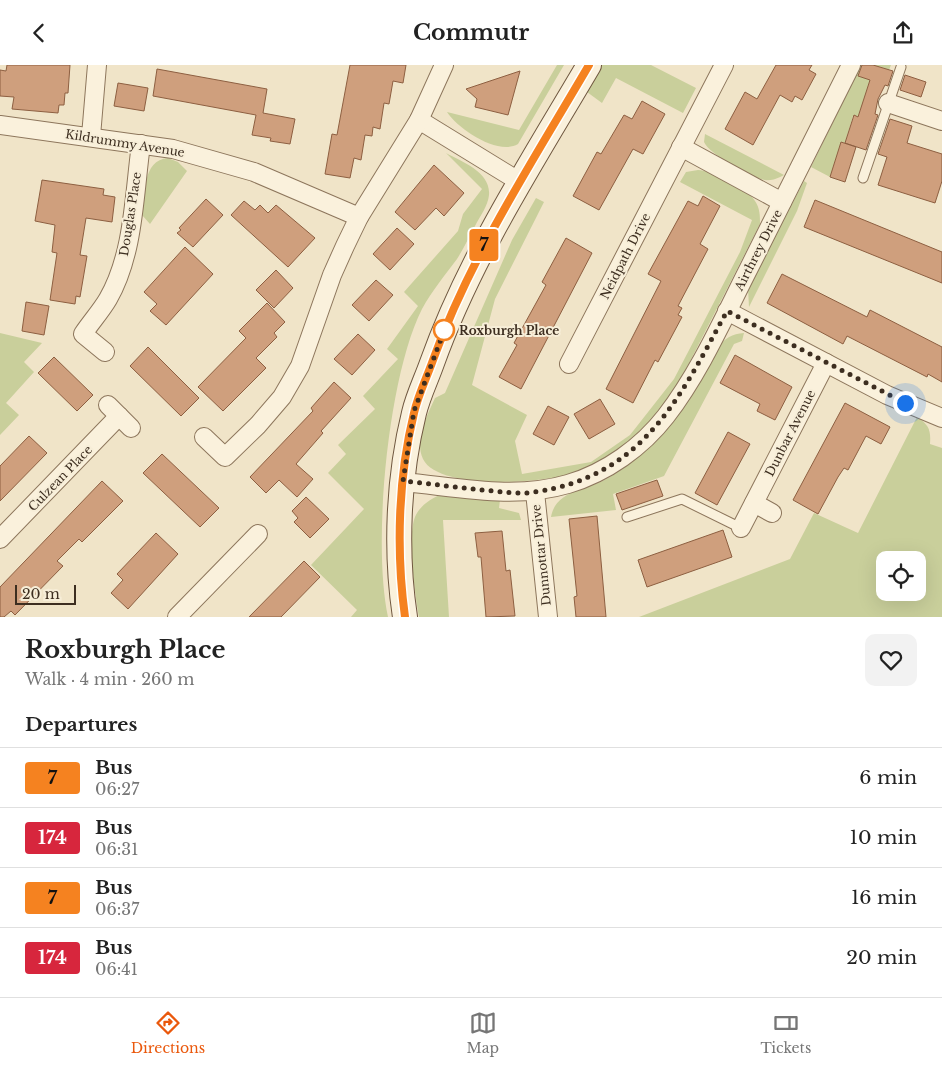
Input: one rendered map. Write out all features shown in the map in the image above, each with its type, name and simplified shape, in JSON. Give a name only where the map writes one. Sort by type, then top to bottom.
[{"type":"main road","points":[[405,617],[401,568],[403,481],[414,411],[454,306],[481,251],[589,65]]},
{"type":"street","points":[[92,136],[97,65]]},
{"type":"street","points":[[204,437],[225,457],[258,425],[282,397],[300,366],[332,275],[359,217],[419,120],[444,65]]},
{"type":"street","name":"Neidpath Drive","points":[[569,364],[724,65]]},
{"type":"street","name":"Airthrey Drive","points":[[403,481],[513,493],[535,492],[570,484],[594,474],[624,456],[645,440],[666,417],[682,393],[727,311],[852,65]]},
{"type":"street","points":[[888,103],[942,121]]},
{"type":"street","points":[[419,120],[520,182]]},
{"type":"street","name":"Kildrummy Avenue","points":[[0,125],[92,136],[172,149],[254,173],[359,217]]},
{"type":"street","name":"Douglas Place","points":[[104,353],[83,334],[108,299],[120,272],[127,247],[141,144]]},
{"type":"street","points":[[681,147],[782,202]]},
{"type":"street","points":[[727,311],[887,395],[942,418]]},
{"type":"street","name":"Dunbar Avenue","points":[[741,528],[826,363]]},
{"type":"street","name":"Culzean Place","points":[[0,539],[119,416]]},
{"type":"street","name":"Dunnottar Drive","points":[[535,492],[548,617]]},
{"type":"street","points":[[754,503],[772,513]]},
{"type":"street","points":[[177,617],[258,534]]},
{"type":"lane","points":[[863,178],[901,67]]},
{"type":"lane","points":[[627,517],[682,499],[741,528]]},
{"type":"green space","points":[[557,65],[564,65],[518,144],[510,147],[490,144],[469,133],[452,119],[447,112],[519,130]]},
{"type":"green space","points":[[602,65],[651,65],[696,88],[683,113],[616,78],[602,103],[587,92]]},
{"type":"green space","points":[[861,65],[891,65],[889,70],[875,66],[858,117],[853,116],[845,143],[841,142],[830,177],[811,167]]},
{"type":"green space","points":[[705,134],[784,175],[773,180],[765,180],[742,171],[708,147],[704,142]]},
{"type":"green space","points":[[446,153],[467,164],[480,174],[488,187],[489,195],[487,203],[460,255],[434,289],[422,309],[410,338],[400,375],[386,460],[383,505],[383,585],[388,617],[351,617],[357,610],[311,565],[364,509],[328,473],[346,454],[338,445],[375,409],[363,396],[398,359],[387,349],[418,306],[404,292],[458,231],[463,214],[482,189]]},
{"type":"green space","points":[[168,158],[178,162],[187,171],[150,224],[142,215],[146,180],[153,165],[160,160]]},
{"type":"green space","points":[[698,170],[712,173],[729,181],[751,196],[758,206],[760,224],[681,379],[672,394],[650,421],[639,433],[612,454],[582,471],[567,475],[547,479],[497,482],[450,476],[433,469],[423,459],[421,452],[421,436],[425,420],[435,398],[445,393],[512,240],[536,198],[544,202],[495,299],[472,385],[527,415],[515,441],[522,474],[591,462],[630,435],[674,379],[740,252],[752,220],[680,182],[686,172]]},
{"type":"green space","points":[[804,181],[807,183],[797,211],[749,307],[748,288]]},
{"type":"green space","points":[[0,333],[42,343],[24,362],[34,372],[6,403],[19,415],[0,435]]},
{"type":"green space","points":[[744,333],[742,341],[734,344],[664,476],[613,494],[616,510],[551,517],[554,508],[566,495],[610,477],[647,449],[674,420],[723,341],[736,334]]},
{"type":"green space","points":[[917,417],[928,428],[930,444],[942,448],[942,617],[639,617],[790,559],[814,513],[858,533]]},
{"type":"green space","points":[[444,493],[500,500],[499,508],[519,513],[521,520],[443,520],[449,617],[419,617],[412,566],[413,526],[415,517],[423,505]]},
{"type":"building","points":[[7,65],[70,65],[68,93],[65,93],[64,105],[59,105],[58,113],[12,109],[14,97],[0,96],[0,70],[6,71]]},
{"type":"building","points":[[350,65],[406,65],[403,83],[393,81],[389,104],[384,103],[380,129],[373,127],[372,136],[365,135],[361,160],[354,158],[350,178],[325,174],[332,134],[337,135]]},
{"type":"building","points":[[776,65],[812,65],[809,70],[816,74],[802,100],[795,96],[792,102],[780,95],[753,145],[725,129],[745,92],[757,99]]},
{"type":"building","points":[[862,65],[873,65],[893,71],[888,86],[885,85],[878,99],[875,114],[878,115],[866,150],[845,143],[854,115],[858,117],[870,80],[858,76]]},
{"type":"building","points":[[157,69],[267,89],[263,113],[295,119],[290,144],[270,141],[271,138],[252,135],[256,115],[153,96]]},
{"type":"building","points":[[520,71],[508,115],[475,107],[477,99],[466,89]]},
{"type":"building","points":[[905,75],[926,82],[921,97],[900,90]]},
{"type":"building","points":[[118,83],[148,88],[144,111],[114,106]]},
{"type":"building","points":[[642,101],[665,114],[643,154],[633,149],[599,210],[573,196],[597,152],[601,154],[624,115],[632,119]]},
{"type":"building","points":[[890,119],[912,126],[907,143],[942,154],[942,181],[935,203],[878,185],[887,157],[878,154]]},
{"type":"building","points":[[841,142],[856,147],[845,182],[830,177]]},
{"type":"building","points":[[434,165],[464,193],[444,216],[436,208],[415,230],[395,212]]},
{"type":"building","points":[[42,180],[104,189],[103,195],[115,197],[112,222],[86,218],[80,255],[87,256],[80,297],[76,296],[75,304],[50,300],[57,253],[52,252],[55,225],[35,221]]},
{"type":"building","points":[[703,196],[720,206],[700,244],[708,249],[678,306],[682,308],[678,315],[682,317],[658,362],[655,360],[633,403],[606,389],[661,281],[648,274],[688,201],[698,206]]},
{"type":"building","points":[[206,199],[223,215],[193,247],[177,233],[181,230],[179,228]]},
{"type":"building","points":[[815,200],[942,252],[942,283],[804,227]]},
{"type":"building","points":[[244,201],[255,210],[260,205],[268,213],[276,205],[315,238],[288,267],[231,215]]},
{"type":"building","points":[[397,228],[414,244],[390,270],[373,254]]},
{"type":"building","points":[[566,238],[592,253],[521,389],[499,377],[517,345],[514,343],[546,285],[542,282]]},
{"type":"building","points":[[185,247],[213,274],[166,325],[150,311],[157,304],[144,292]]},
{"type":"building","points":[[276,270],[293,288],[274,308],[256,290]]},
{"type":"building","points":[[782,274],[867,317],[870,310],[942,347],[942,382],[928,374],[927,377],[847,336],[843,344],[767,303]]},
{"type":"building","points":[[376,280],[393,295],[369,321],[352,305]]},
{"type":"building","points":[[26,302],[49,306],[44,335],[22,331]]},
{"type":"building","points":[[267,303],[285,322],[274,333],[277,337],[256,358],[266,368],[223,411],[198,387],[246,338],[239,331]]},
{"type":"building","points":[[358,334],[375,350],[352,375],[334,359]]},
{"type":"building","points":[[148,347],[199,398],[181,416],[130,366]]},
{"type":"building","points":[[735,355],[792,387],[775,420],[757,411],[760,404],[720,383]]},
{"type":"building","points":[[54,357],[93,395],[77,411],[38,373]]},
{"type":"building","points":[[334,382],[351,398],[321,431],[323,433],[296,464],[313,479],[297,497],[279,480],[266,493],[250,477],[313,411],[311,408]]},
{"type":"building","points":[[600,399],[615,424],[589,439],[574,414]]},
{"type":"building","points":[[845,403],[890,427],[881,444],[866,436],[848,470],[844,468],[818,514],[793,500]]},
{"type":"building","points":[[548,406],[569,417],[554,445],[533,434]]},
{"type":"building","points":[[728,432],[750,444],[717,505],[695,493]]},
{"type":"building","points":[[29,436],[47,453],[0,501],[0,466]]},
{"type":"building","points":[[162,454],[219,508],[200,527],[143,473]]},
{"type":"building","points":[[657,480],[663,496],[622,510],[616,494]]},
{"type":"building","points":[[102,481],[123,501],[82,542],[79,539],[57,561],[63,566],[15,615],[11,611],[4,617],[0,617],[0,587]]},
{"type":"building","points":[[306,497],[329,519],[310,538],[294,522],[298,518],[292,511]]},
{"type":"building","points":[[597,516],[606,617],[576,617],[574,597],[577,596],[569,519]]},
{"type":"building","points":[[723,530],[732,557],[647,587],[638,560]]},
{"type":"building","points":[[502,531],[506,571],[510,570],[515,616],[486,617],[481,557],[478,557],[475,533]]},
{"type":"building","points":[[156,533],[178,554],[128,609],[111,593],[123,580],[117,574]]},
{"type":"building","points":[[304,561],[320,577],[281,617],[249,617]]},
{"type":"bus line","name":"7","points":[[405,617],[401,568],[401,521],[403,481],[414,411],[454,306],[481,251],[589,65]]},
{"type":"place","name":"Roxburgh Place","points":[[444,330]]},
{"type":"route","points":[[444,330],[447,323],[414,411],[403,481],[524,493],[570,484],[594,474],[624,456],[645,440],[666,417],[682,393],[727,311],[905,403]]}]
